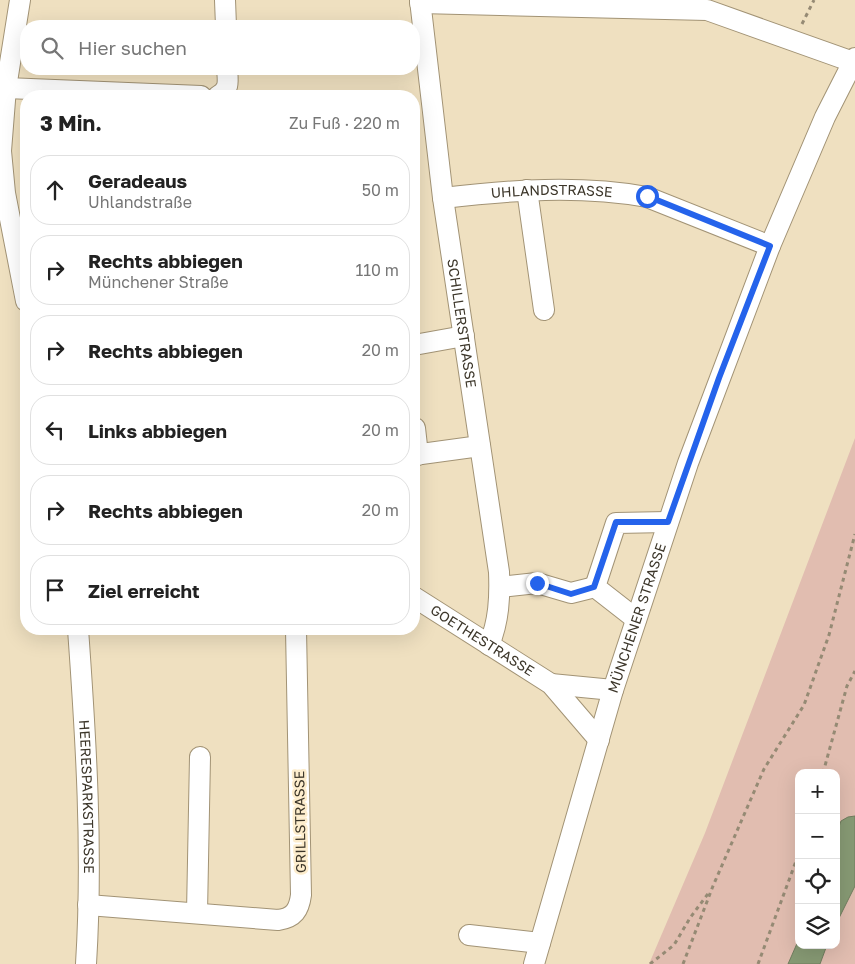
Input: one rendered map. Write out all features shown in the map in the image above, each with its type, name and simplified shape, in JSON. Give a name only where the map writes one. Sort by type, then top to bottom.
[{"type":"street","points":[[20,0],[5,62],[6,88],[1,151],[1,173],[20,268]]},
{"type":"street","points":[[225,0],[226,20]]},
{"type":"street","points":[[420,1],[707,5],[793,40],[854,60]]},
{"type":"street","name":"SCHILLERSTRASSE","points":[[420,1],[443,198],[500,587],[496,625],[489,644]]},
{"type":"street","name":"MÜNCHENER STRASSE","points":[[534,964],[613,690],[668,522],[719,378],[770,246],[826,117],[854,60]]},
{"type":"street","points":[[226,90],[228,86],[227,75]]},
{"type":"street","points":[[6,88],[55,90]]},
{"type":"street","points":[[527,190],[544,310]]},
{"type":"street","name":"UHLANDSTRASSE","points":[[443,198],[527,190],[593,190],[647,196],[770,246]]},
{"type":"street","points":[[420,343],[464,336]]},
{"type":"street","points":[[420,454],[480,446]]},
{"type":"street","points":[[594,587],[616,522],[668,522]]},
{"type":"street","points":[[500,587],[537,583],[571,594],[594,587]]},
{"type":"street","points":[[594,587],[636,619]]},
{"type":"street","name":"GOETHESTRASSE","points":[[420,602],[551,684],[599,740]]},
{"type":"street","name":"HEERESPARKSTRASSE","points":[[78,635],[87,782],[88,906],[86,964]]},
{"type":"street","name":"GRILLSTRASSE","points":[[88,906],[278,920],[293,916],[300,903],[296,635]]},
{"type":"street","name":"GOETHESTRASSE","points":[[551,684],[613,690]]},
{"type":"street","points":[[196,913],[200,757]]},
{"type":"street","points":[[469,935],[540,943]]},
{"type":"path","points":[[793,40],[814,0]]},
{"type":"path","points":[[683,964],[713,886],[764,769],[804,705],[829,635],[855,534]]},
{"type":"path","points":[[824,769],[847,686],[855,671]]},
{"type":"path","points":[[758,964],[797,859]]},
{"type":"path","points":[[650,964],[674,945],[690,918],[713,886]]},
{"type":"shaded area","points":[[855,438],[855,816],[847,818],[840,826],[840,769],[795,769],[795,948],[788,964],[649,964],[705,833]]},
{"type":"shaded area","points":[[855,816],[855,886],[840,916],[840,824],[848,817]]},
{"type":"shaded area","points":[[855,886],[855,964],[820,964],[826,949],[840,949],[840,916]]},
{"type":"shaded area","points":[[795,948],[826,949],[820,964],[788,964]]},
{"type":"route","points":[[537,583],[571,594],[594,587],[616,522],[668,522],[719,378],[770,246],[647,196]]}]
